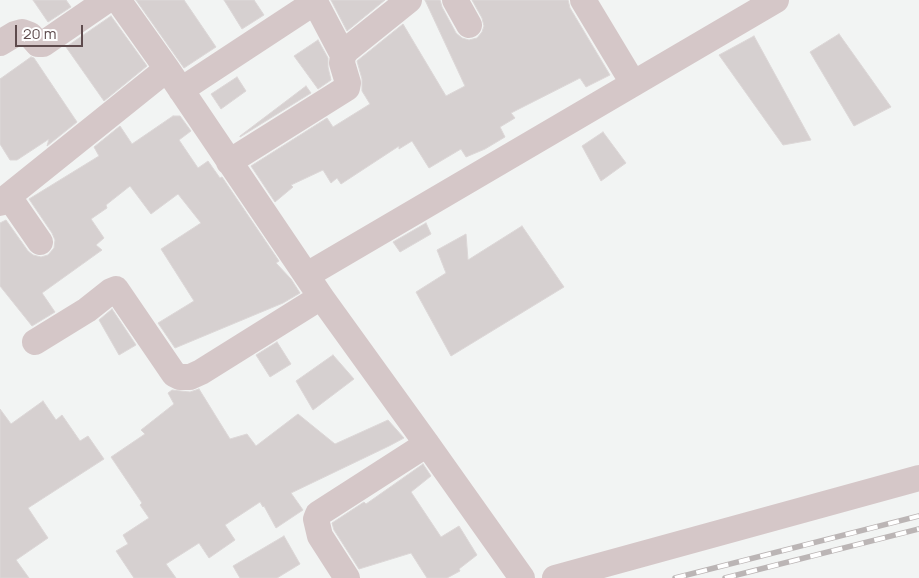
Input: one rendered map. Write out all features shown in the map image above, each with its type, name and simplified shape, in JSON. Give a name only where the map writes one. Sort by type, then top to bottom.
[{"type":"street","points":[[0,43],[22,32],[30,35],[38,44],[43,44],[106,0]]},
{"type":"street","points":[[118,0],[321,297],[522,578]]},
{"type":"street","points":[[229,162],[347,88],[348,83],[342,63],[343,55],[348,48],[409,0]]},
{"type":"street","points":[[455,0],[469,24]]},
{"type":"street","points":[[583,0],[633,83]]},
{"type":"street","points":[[307,275],[776,0]]},
{"type":"street","points":[[40,242],[5,200],[174,80],[315,1],[343,55]]},
{"type":"street","points":[[35,342],[87,310],[116,289],[174,374],[180,377],[190,377],[321,297]]},
{"type":"street","points":[[347,578],[320,536],[316,519],[318,514],[427,444]]},
{"type":"street","points":[[556,578],[919,478]]},
{"type":"building","points":[[33,0],[66,0],[71,7],[48,22]]},
{"type":"building","points":[[136,0],[184,0],[216,47],[184,68]]},
{"type":"building","points":[[224,0],[254,0],[264,15],[242,29]]},
{"type":"building","points":[[331,0],[385,0],[347,31]]},
{"type":"building","points":[[425,0],[440,0],[456,33],[462,38],[469,40],[477,38],[484,26],[482,18],[472,0],[568,0],[570,8],[610,75],[586,87],[580,78],[511,113],[515,118],[500,127],[505,137],[485,149],[466,157],[461,149],[429,168],[412,141],[399,149],[399,146],[341,184],[337,178],[331,183],[323,170],[291,185],[293,187],[275,202],[251,166],[327,118],[333,127],[370,104],[362,91],[362,79],[357,61],[403,24],[446,96],[465,86]]},
{"type":"building","points":[[111,16],[147,66],[104,101],[66,47]]},
{"type":"building","points":[[839,34],[891,107],[854,126],[810,52]]},
{"type":"building","points":[[754,36],[811,140],[783,145],[719,55]]},
{"type":"building","points":[[318,40],[328,58],[331,80],[318,89],[294,56]]},
{"type":"building","points":[[31,57],[34,58],[77,122],[47,146],[49,139],[17,160],[10,160],[0,144],[0,79]]},
{"type":"building","points":[[237,77],[246,91],[221,109],[211,94]]},
{"type":"building","points":[[306,86],[311,93],[240,137],[240,136]]},
{"type":"building","points":[[173,116],[180,116],[191,131],[179,140],[198,168],[208,161],[220,178],[222,177],[279,261],[276,263],[291,279],[300,293],[283,303],[175,348],[158,323],[194,301],[161,249],[201,223],[178,194],[151,214],[130,186],[106,205],[107,208],[91,219],[104,238],[96,245],[102,250],[42,293],[55,312],[32,326],[0,286],[0,223],[6,220],[28,251],[33,255],[41,257],[48,255],[54,248],[55,240],[29,199],[99,156],[94,147],[120,126],[132,144]]},
{"type":"building","points":[[603,132],[626,163],[601,181],[582,146]]},
{"type":"building","points":[[426,223],[431,234],[400,252],[393,242]]},
{"type":"building","points":[[522,226],[564,287],[451,356],[416,292],[446,273],[437,250],[466,234],[468,260]]},
{"type":"building","points":[[112,309],[136,345],[119,355],[99,320]]},
{"type":"building","points":[[277,342],[291,364],[270,377],[256,355]]},
{"type":"building","points":[[333,355],[354,379],[313,410],[296,381]]},
{"type":"building","points":[[199,389],[230,439],[247,434],[256,446],[298,414],[335,444],[388,420],[404,438],[291,493],[303,510],[276,528],[260,502],[225,525],[235,540],[209,558],[199,543],[166,564],[176,578],[134,578],[116,551],[128,544],[123,535],[149,518],[140,505],[142,503],[111,457],[145,434],[141,430],[174,404],[168,393],[172,390],[190,392]]},
{"type":"building","points":[[43,401],[56,420],[62,415],[80,441],[88,436],[104,459],[28,508],[48,538],[16,560],[29,578],[0,578],[0,409],[11,424]]},
{"type":"building","points":[[423,464],[431,476],[411,492],[441,537],[459,526],[477,555],[459,569],[460,571],[447,578],[427,578],[411,553],[359,569],[334,530],[332,523],[364,502],[366,504]]},
{"type":"building","points":[[284,536],[300,564],[277,578],[240,578],[233,566]]},
{"type":"railway","points":[[675,578],[919,516]]},
{"type":"railway","points":[[725,578],[919,529]]}]
